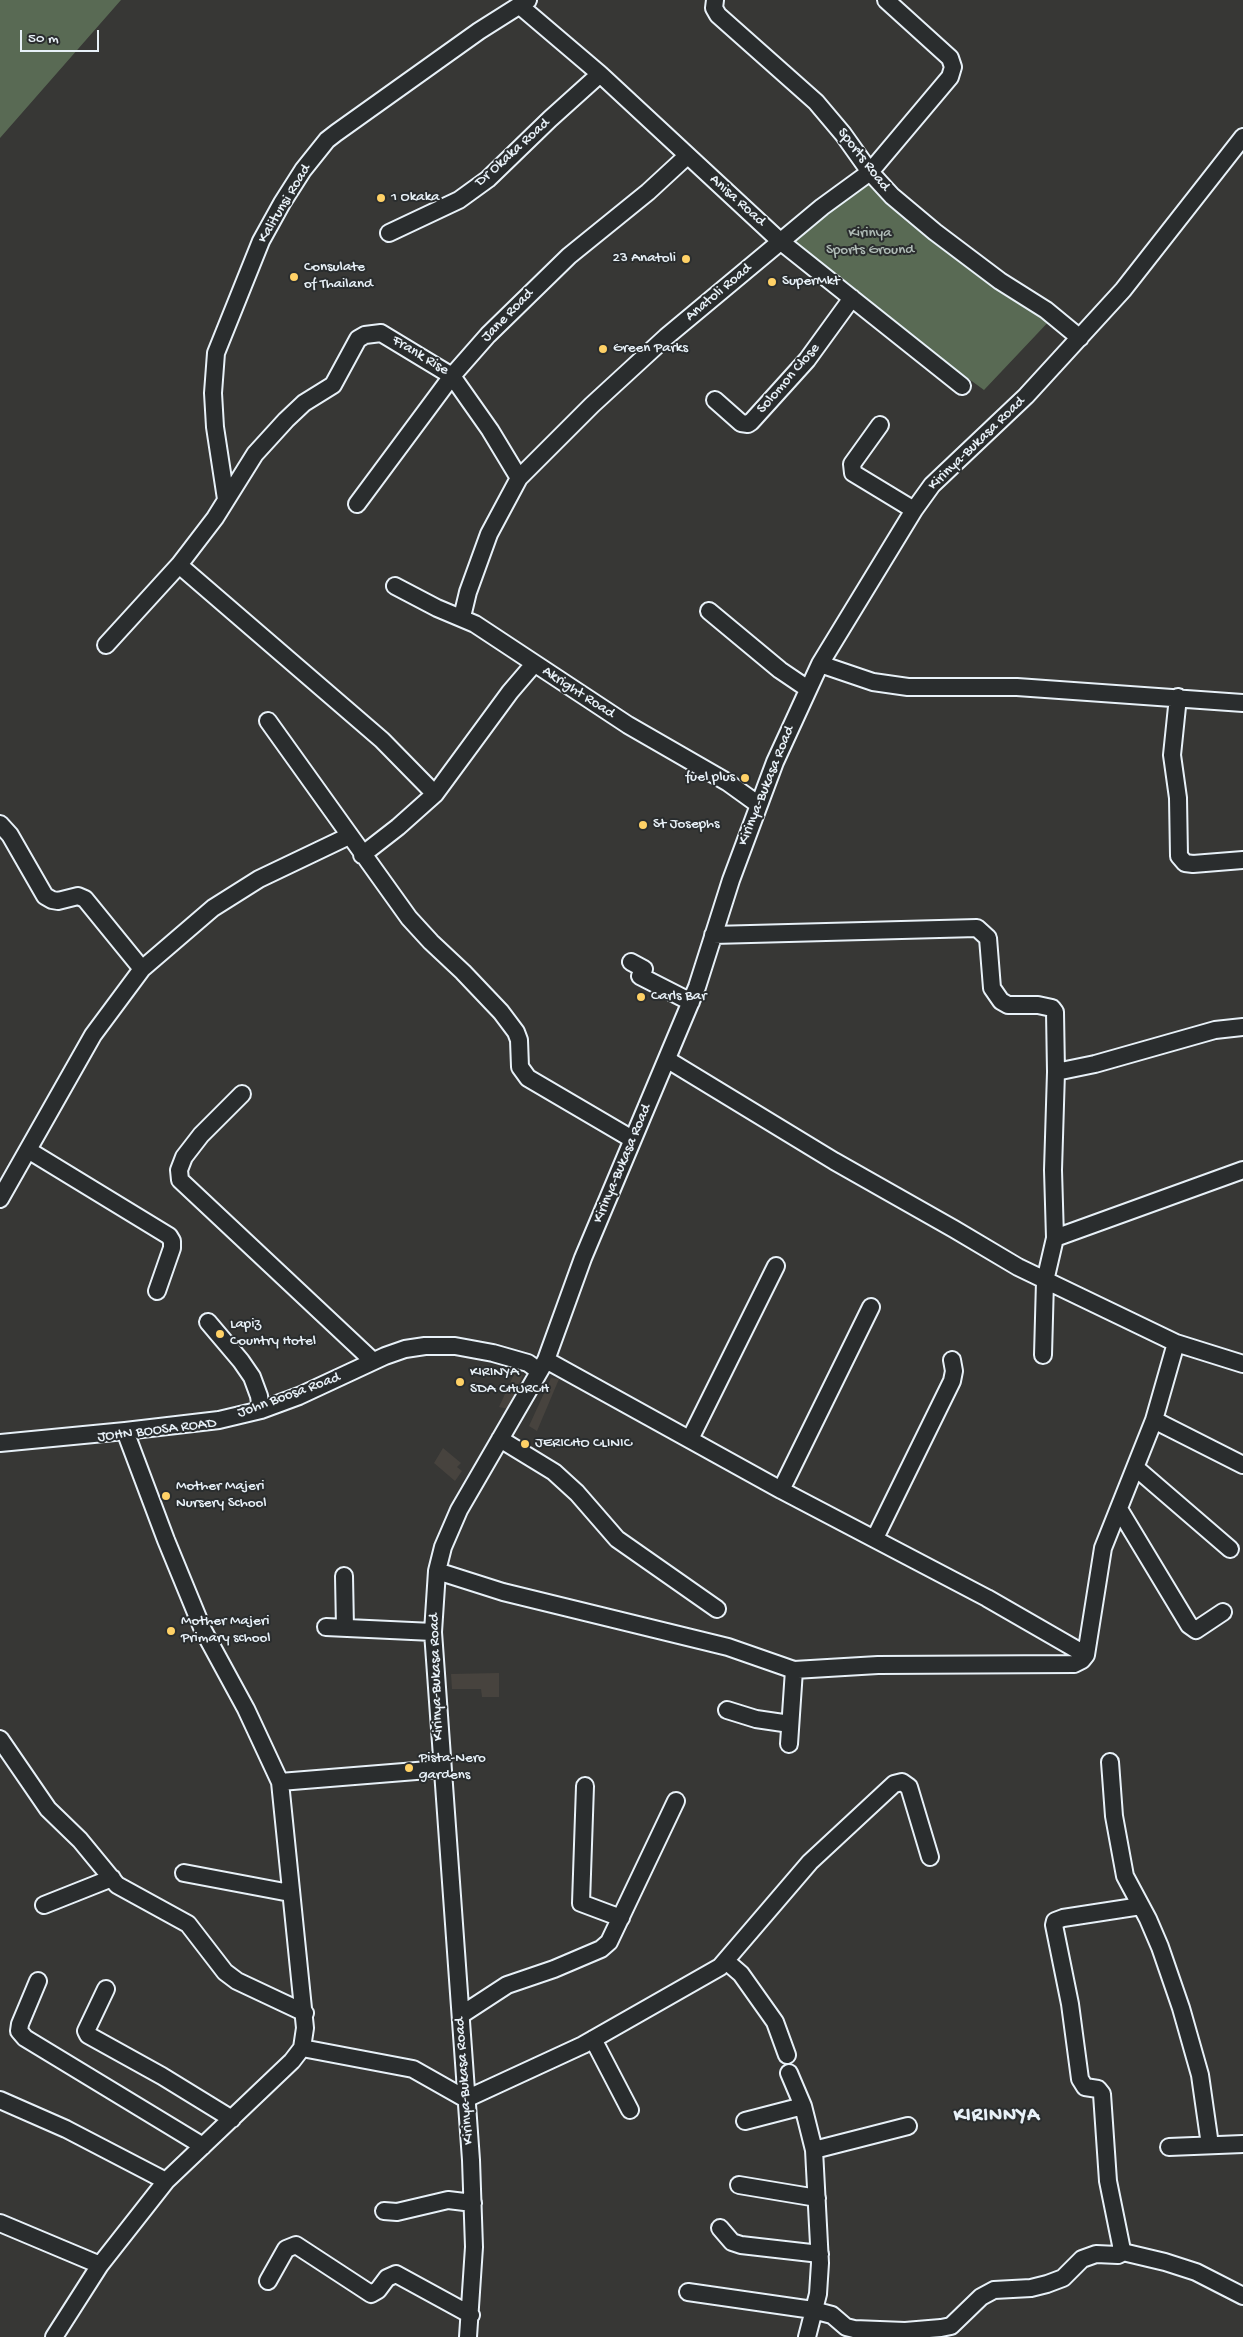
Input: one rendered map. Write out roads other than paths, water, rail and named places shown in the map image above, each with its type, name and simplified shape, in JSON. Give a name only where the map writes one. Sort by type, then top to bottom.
[{"type":"street","name":"Sports Road","points":[[715,0],[714,8],[718,15],[816,102],[843,134],[870,172],[892,196],[935,232],[1000,281],[1046,310],[1080,338]]},
{"type":"street","name":"Anatoli Road","points":[[462,617],[468,592],[489,534],[519,478],[634,365],[826,203],[870,172],[950,77],[954,67],[950,58],[886,0]]},
{"type":"street","name":"Anisa Road","points":[[524,3],[780,241],[962,386]]},
{"type":"street","name":"Kalitunsi Road","points":[[226,499],[212,393],[216,353],[261,241],[282,203],[303,170],[327,140],[336,132],[470,37],[524,3]]},
{"type":"street","name":"Dr Okaka Road","points":[[389,233],[459,200],[488,179],[600,74]]},
{"type":"street","name":"Kirinya-Bukasa Road","points":[[468,2337],[471,2315],[474,2247],[473,2202],[441,1769],[433,1632],[435,1576],[443,1547],[451,1526],[542,1367],[583,1258],[691,1002],[730,880],[775,762],[820,664],[914,510],[943,474],[1026,396],[1123,290],[1243,137]]},
{"type":"street","name":"Jane Road","points":[[357,504],[452,376],[544,279],[648,192],[687,156]]},
{"type":"street","name":"Solomon Close","points":[[715,400],[741,423],[748,424],[751,422],[807,360],[852,298]]},
{"type":"street","name":"Frank Rise","points":[[226,499],[255,454],[286,420],[304,403],[325,392],[333,385],[358,339],[365,335],[381,333],[452,376],[490,430],[519,478]]},
{"type":"street","points":[[880,425],[852,464],[853,473],[914,510]]},
{"type":"street","points":[[106,645],[179,565],[215,518],[226,499]]},
{"type":"street","points":[[179,565],[382,740],[435,794]]},
{"type":"street","name":"Akright Road","points":[[395,586],[437,608],[462,617],[628,725],[727,782],[759,805]]},
{"type":"street","points":[[709,611],[780,670],[808,690]]},
{"type":"street","points":[[362,855],[398,827],[435,794],[510,692],[534,664]]},
{"type":"street","points":[[820,664],[873,682],[908,687],[1017,687],[1243,703]]},
{"type":"street","points":[[1178,697],[1172,755],[1178,798],[1179,856],[1185,863],[1193,864],[1243,860]]},
{"type":"street","points":[[268,721],[362,855],[410,918],[431,942],[464,972],[511,1026],[519,1040],[520,1067],[528,1078],[632,1139]]},
{"type":"street","points":[[0,824],[10,836],[45,896],[58,901],[78,896],[85,899],[142,969]]},
{"type":"street","points":[[1,1195],[94,1035],[142,969],[213,908],[259,879],[349,836]]},
{"type":"street","points":[[713,935],[977,928],[988,938],[992,988],[1001,1001],[1008,1005],[1047,1006],[1055,1012],[1056,1072],[1053,1170],[1055,1238],[1045,1281],[1043,1355]]},
{"type":"street","points":[[631,962],[644,969],[640,976],[691,1002]]},
{"type":"street","points":[[1056,1072],[1095,1064],[1215,1030],[1243,1027]]},
{"type":"street","points":[[668,1060],[834,1161],[1045,1281],[1176,1342],[1243,1364]]},
{"type":"street","points":[[242,1094],[201,1135],[184,1157],[179,1170],[180,1180],[373,1361]]},
{"type":"street","points":[[28,1150],[169,1236],[172,1241],[172,1248],[157,1291]]},
{"type":"street","points":[[1055,1238],[1243,1170]]},
{"type":"street","points":[[690,1439],[776,1266]]},
{"type":"street","points":[[781,1490],[871,1307]]},
{"type":"street","points":[[208,1322],[241,1361],[252,1378],[259,1396],[261,1410]]},
{"type":"street","points":[[435,1576],[728,1646],[789,1672],[878,1665],[1074,1664],[1082,1660],[1086,1655],[1103,1548],[1154,1420],[1176,1342]]},
{"type":"street","name":"John Boosa Road","points":[[0,1443],[219,1420],[261,1410],[314,1389],[373,1361],[405,1349],[425,1346],[455,1346],[493,1353],[542,1367]]},
{"type":"street","name":"JOHN BOOSA ROAD","points":[[60,1443],[193,1427],[278,1412],[380,1363],[407,1354],[432,1350],[512,1365],[542,1367]]},
{"type":"street","points":[[875,1538],[952,1381],[954,1371],[952,1360]]},
{"type":"street","points":[[542,1367],[690,1439],[781,1490],[987,1598],[1086,1655]]},
{"type":"street","points":[[542,1367],[902,1561]]},
{"type":"street","points":[[1154,1420],[1243,1465]]},
{"type":"street","points":[[54,2337],[100,2264],[166,2182],[292,2061],[302,2048],[305,2013],[290,1893],[280,1782],[246,1709],[203,1630],[166,1540],[125,1431]]},
{"type":"street","points":[[500,1439],[560,1477],[617,1539],[717,1609]]},
{"type":"street","points":[[1136,1468],[1230,1549]]},
{"type":"street","points":[[1119,1509],[1188,1625],[1196,1630],[1223,1612]]},
{"type":"street","points":[[344,1576],[345,1628]]},
{"type":"street","points":[[326,1627],[433,1632]]},
{"type":"street","points":[[789,1672],[789,1744]]},
{"type":"street","points":[[727,1710],[756,1719],[790,1724]]},
{"type":"street","points":[[0,1740],[48,1809],[80,1840],[112,1878],[126,1891],[179,1917],[188,1924],[225,1972],[237,1981],[305,2013]]},
{"type":"street","points":[[1110,1762],[1114,1816],[1125,1876],[1160,1946],[1181,2008],[1200,2075],[1210,2145]]},
{"type":"street","points":[[280,1782],[441,1769]]},
{"type":"street","points":[[302,2048],[413,2068],[466,2099],[593,2039],[712,1973],[726,1961],[810,1862],[894,1784],[902,1782],[909,1787],[930,1857]]},
{"type":"street","points":[[585,1786],[581,1903],[621,1918]]},
{"type":"street","points":[[460,2015],[507,1985],[600,1949],[609,1942],[676,1801]]},
{"type":"street","points":[[184,1873],[290,1893]]},
{"type":"street","points":[[44,1905],[112,1878]]},
{"type":"street","points":[[1124,2252],[1108,2181],[1102,2094],[1098,2090],[1084,2088],[1080,2079],[1070,2004],[1054,1925],[1057,1920],[1063,1918],[1141,1906]]},
{"type":"street","points":[[726,1961],[741,1974],[770,2015],[787,2055]]},
{"type":"street","points":[[38,1981],[20,2024],[19,2031],[25,2038],[203,2146]]},
{"type":"street","points":[[106,1989],[86,2031],[88,2035],[162,2076],[232,2119]]},
{"type":"street","points":[[593,2039],[630,2110]]},
{"type":"street","points":[[789,2073],[803,2106],[814,2150],[820,2254],[818,2294],[807,2337]]},
{"type":"street","points":[[0,2100],[66,2129],[166,2182]]},
{"type":"street","points":[[745,2121],[803,2106]]},
{"type":"street","points":[[814,2150],[908,2126]]},
{"type":"street","points":[[1170,2147],[1243,2144]]},
{"type":"street","points":[[739,2185],[817,2198]]},
{"type":"street","points":[[384,2211],[397,2212],[448,2200],[473,2202]]},
{"type":"street","points":[[0,2223],[100,2264]]},
{"type":"street","points":[[720,2228],[732,2242],[741,2245],[820,2254]]},
{"type":"street","points":[[268,2281],[286,2250],[296,2245],[371,2294],[378,2290],[387,2278],[396,2274],[471,2315]]},
{"type":"street","points":[[688,2292],[813,2310],[832,2315],[846,2327],[854,2329],[905,2332],[948,2327],[981,2298],[994,2290],[1031,2288],[1047,2284],[1063,2278],[1082,2258],[1096,2254],[1118,2255],[1124,2252],[1196,2272],[1243,2296]]},
{"type":"place","name":"1 Okaka","points":[[381,198]]},
{"type":"place","name":"23 Anatoli","points":[[686,259]]},
{"type":"place","name":"Consulate of Thailand","points":[[294,277]]},
{"type":"place","name":"SuperMkt","points":[[772,282]]},
{"type":"place","name":"Green Parks","points":[[603,349]]},
{"type":"place","name":"fuel plus","points":[[745,778]]},
{"type":"place","name":"St Josephs","points":[[643,825]]},
{"type":"place","name":"Carls Bar","points":[[641,997]]},
{"type":"place","name":"Lapiz Country Hotel","points":[[220,1334]]},
{"type":"place","name":"KIRINYA SDA CHURCH","points":[[460,1382]]},
{"type":"place","name":"JERICHO CLINIC","points":[[525,1444]]},
{"type":"place","name":"Mother Majeri Nursery School","points":[[166,1496]]},
{"type":"place","name":"Mother Majeri Primary school","points":[[171,1631]]},
{"type":"place","name":"Pista-Nero gardens","points":[[409,1768]]},
{"type":"district","name":"KIRINNYA","points":[[997,2117]]},
{"type":"park label","name":"Kirinya Sports Ground","points":[[870,242]]}]
